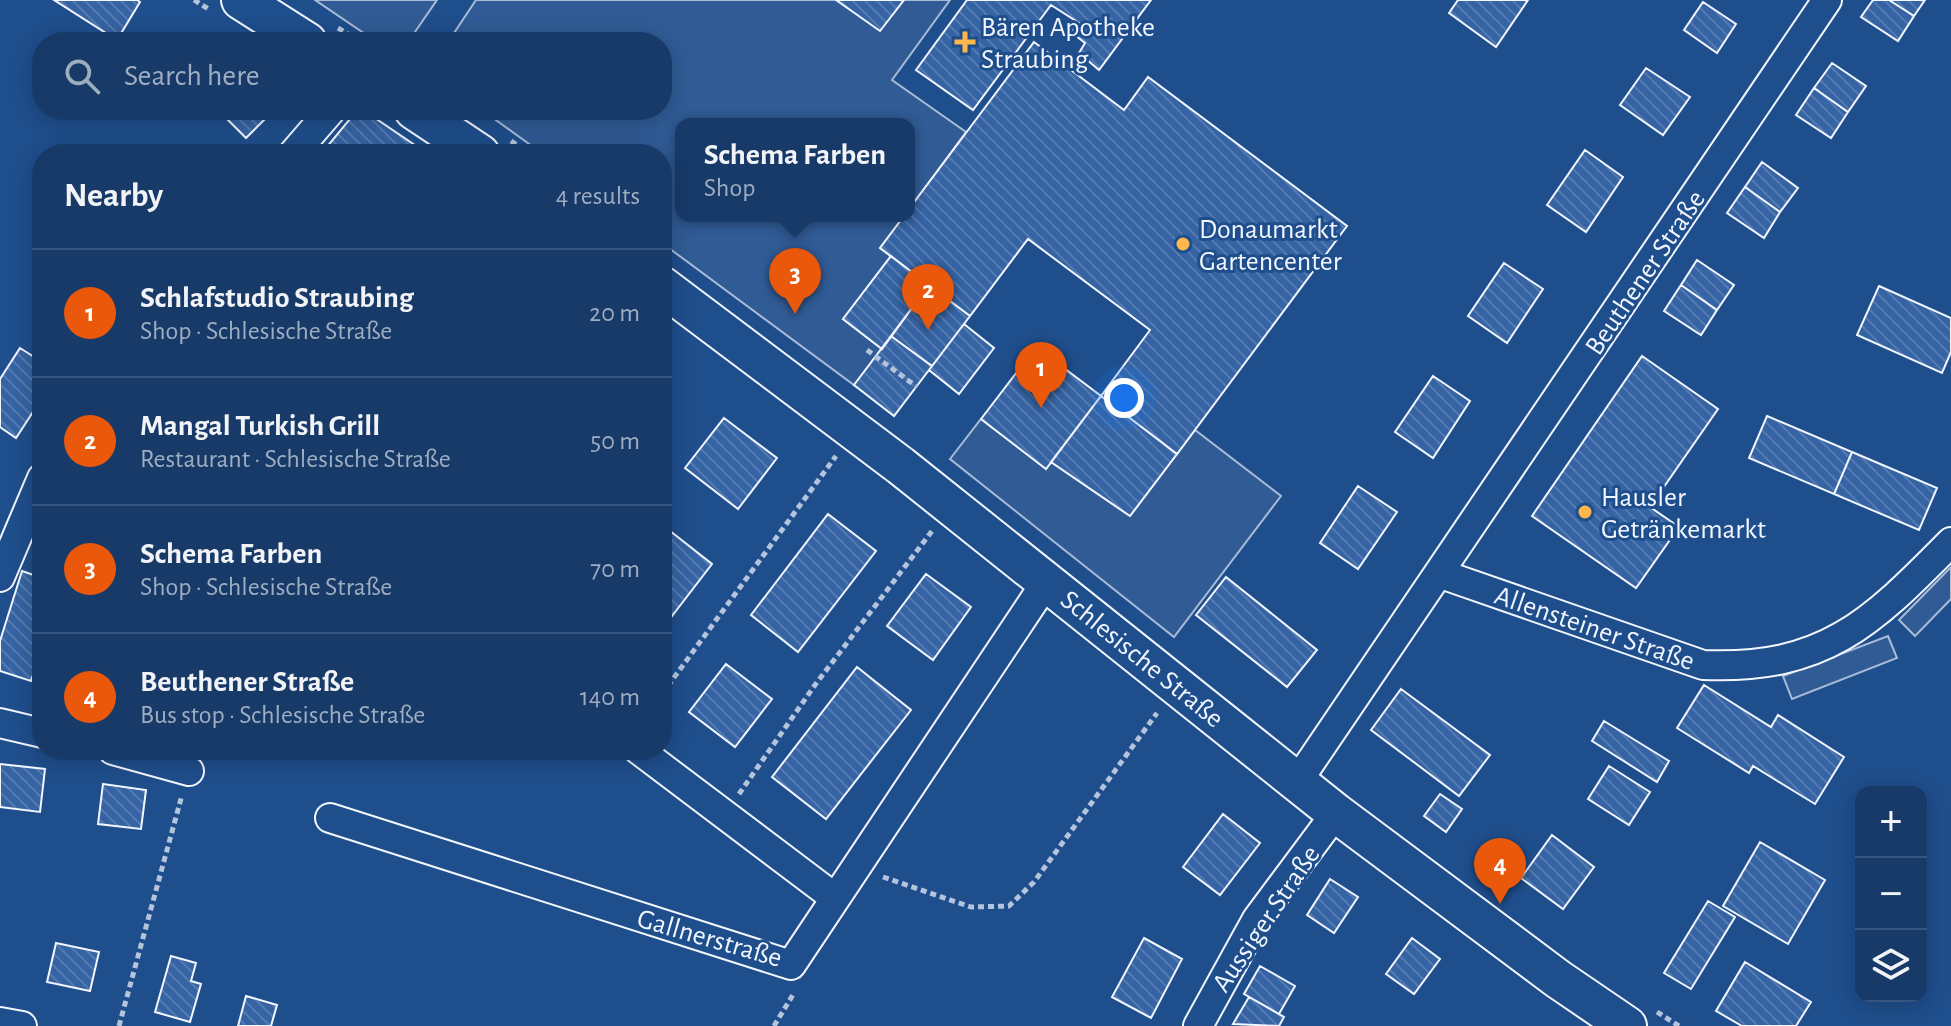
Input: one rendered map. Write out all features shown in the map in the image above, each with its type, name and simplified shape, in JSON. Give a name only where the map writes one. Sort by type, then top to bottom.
[{"type":"street","points":[[241,0],[291,32]]},
{"type":"street","name":"Beuthener Straße","points":[[1297,782],[1441,574],[1827,0]]},
{"type":"street","points":[[302,144],[322,120]]},
{"type":"street","points":[[429,120],[465,144]]},
{"type":"street","name":"Schlesische Straße","points":[[672,294],[888,456],[1336,813],[1618,1024]]},
{"type":"street","points":[[0,577],[32,502]]},
{"type":"street","name":"Allensteiner Straße","points":[[1441,574],[1703,665],[1742,667],[1826,646],[1879,614],[1951,542]]},
{"type":"street","name":"Gallnerstraße","points":[[330,818],[791,965],[1047,581]]},
{"type":"street","points":[[0,723],[32,731]]},
{"type":"street","points":[[149,760],[189,771]]},
{"type":"street","points":[[652,760],[835,898]]},
{"type":"street","name":"Aussiger Straße","points":[[1198,1026],[1257,919],[1336,813]]},
{"type":"street","points":[[0,1022],[22,1026]]},
{"type":"path","points":[[867,350],[917,387]]},
{"type":"path","points":[[672,680],[840,451]]},
{"type":"path","points":[[724,814],[815,685],[937,524]]},
{"type":"path","points":[[856,867],[971,907],[1009,906],[1034,882],[1163,705]]},
{"type":"path","points":[[119,1026],[189,771]]},
{"type":"shaded area","points":[[315,0],[437,0],[415,32],[362,32]]},
{"type":"shaded area","points":[[476,0],[950,0],[892,80],[966,132],[915,201],[915,118],[675,118],[675,222],[900,222],[880,248],[891,256],[843,319],[882,349],[854,385],[672,250],[672,144],[529,144],[496,120],[672,120],[672,32],[455,32]]},
{"type":"shaded area","points":[[981,419],[1046,468],[1051,462],[1130,516],[1195,430],[1281,496],[1174,637],[950,459]]},
{"type":"shaded area","points":[[1951,567],[1951,599],[1915,636],[1899,620]]},
{"type":"shaded area","points":[[1888,636],[1897,658],[1792,699],[1783,676]]},
{"type":"building","points":[[54,0],[140,2],[122,32],[104,32]]},
{"type":"building","points":[[836,0],[904,0],[880,31]]},
{"type":"building","points":[[967,0],[1151,0],[1099,70],[1079,53],[1085,43],[1071,32],[1079,23],[1051,5],[973,110],[916,70]]},
{"type":"building","points":[[1458,0],[1528,0],[1496,47],[1449,13]]},
{"type":"building","points":[[1873,0],[1889,0],[1914,16],[1898,41],[1861,17]]},
{"type":"building","points":[[1889,0],[1925,0],[1914,16]]},
{"type":"building","points":[[1703,2],[1736,24],[1717,53],[1684,30]]},
{"type":"building","name":"Donaumarkt Gartencenter","points":[[1034,42],[1124,110],[1148,77],[1347,226],[1177,454],[1101,396],[1150,330],[1028,239],[970,316],[880,248],[900,222],[915,222],[915,201]]},
{"type":"building","points":[[1832,63],[1866,86],[1848,112],[1814,88]]},
{"type":"building","points":[[1646,68],[1690,97],[1663,135],[1620,105]]},
{"type":"building","points":[[1814,88],[1848,112],[1831,138],[1796,115]]},
{"type":"building","points":[[228,120],[264,120],[246,138]]},
{"type":"building","points":[[349,120],[378,120],[413,144],[329,144]]},
{"type":"building","points":[[1585,150],[1623,177],[1586,232],[1547,205]]},
{"type":"building","points":[[1762,162],[1798,188],[1780,212],[1745,187]]},
{"type":"building","points":[[1745,187],[1780,212],[1764,238],[1727,213]]},
{"type":"building","points":[[891,256],[929,285],[882,349],[843,319]]},
{"type":"building","points":[[1697,260],[1734,285],[1717,310],[1681,285]]},
{"type":"building","points":[[1504,263],[1543,289],[1507,343],[1468,316]]},
{"type":"building","points":[[929,285],[970,316],[932,366],[891,336]]},
{"type":"building","points":[[1681,285],[1717,310],[1701,335],[1664,311]]},
{"type":"building","points":[[1879,286],[1951,318],[1951,352],[1942,373],[1857,335]]},
{"type":"building","points":[[964,324],[994,348],[959,394],[929,370]]},
{"type":"building","points":[[891,336],[932,366],[894,416],[854,385]]},
{"type":"building","points":[[1036,347],[1101,396],[1046,469],[981,419]]},
{"type":"building","points":[[20,348],[32,356],[32,413],[16,438],[0,427],[0,379]]},
{"type":"building","points":[[1642,356],[1718,409],[1650,507],[1679,527],[1636,588],[1532,516]]},
{"type":"building","points":[[1433,376],[1470,401],[1433,458],[1395,432]]},
{"type":"building","points":[[1101,396],[1177,454],[1130,516],[1051,462]]},
{"type":"building","points":[[1767,416],[1852,452],[1834,494],[1749,458]]},
{"type":"building","points":[[724,418],[777,458],[738,509],[685,468]]},
{"type":"building","points":[[1852,452],[1937,488],[1919,530],[1834,494]]},
{"type":"building","points":[[1358,486],[1397,512],[1358,569],[1320,543]]},
{"type":"building","points":[[828,514],[876,551],[798,652],[751,615]]},
{"type":"building","points":[[672,533],[712,564],[672,616]]},
{"type":"building","points":[[22,571],[32,574],[31,681],[0,671],[0,641]]},
{"type":"building","points":[[926,574],[971,607],[933,660],[887,626]]},
{"type":"building","points":[[1226,577],[1317,650],[1287,687],[1196,615]]},
{"type":"building","points":[[726,664],[772,699],[735,747],[689,712]]},
{"type":"building","points":[[857,667],[911,710],[826,819],[772,777]]},
{"type":"building","points":[[1704,685],[1771,727],[1778,715],[1844,757],[1815,804],[1753,766],[1749,773],[1677,728]]},
{"type":"building","points":[[1401,689],[1490,755],[1459,796],[1371,730]]},
{"type":"building","points":[[1604,721],[1669,761],[1657,782],[1592,741]]},
{"type":"building","points":[[0,764],[45,769],[40,812],[0,807]]},
{"type":"building","points":[[1609,766],[1650,792],[1629,825],[1588,799]]},
{"type":"building","points":[[103,784],[146,790],[141,829],[98,824]]},
{"type":"building","points":[[1440,794],[1462,809],[1446,832],[1424,816]]},
{"type":"building","points":[[1223,814],[1260,843],[1220,895],[1183,867]]},
{"type":"building","points":[[1552,835],[1594,867],[1563,909],[1521,878]]},
{"type":"building","points":[[1760,842],[1825,880],[1788,944],[1723,906]]},
{"type":"building","points":[[1330,879],[1358,897],[1334,933],[1307,915]]},
{"type":"building","points":[[1708,901],[1735,917],[1691,989],[1664,973]]},
{"type":"building","points":[[1144,938],[1182,959],[1151,1018],[1112,997]]},
{"type":"building","points":[[1412,938],[1440,959],[1414,994],[1386,974]]},
{"type":"building","points":[[56,943],[99,952],[90,991],[47,982]]},
{"type":"building","points":[[171,956],[196,963],[191,981],[201,984],[190,1022],[155,1012]]},
{"type":"building","points":[[1745,962],[1811,1002],[1796,1026],[1742,1026],[1716,1011]]},
{"type":"building","points":[[1260,966],[1295,986],[1279,1014],[1244,994]]},
{"type":"building","points":[[246,996],[277,1005],[271,1026],[238,1026]]},
{"type":"building","points":[[1249,997],[1284,1017],[1279,1026],[1233,1024]]},
{"type":"place","name":"Bären Apotheke Straubing","points":[[965,42]]},
{"type":"place","name":"Donaumarkt Gartencenter","points":[[1183,244]]},
{"type":"place","name":"Schema Farben","points":[[795,314]]},
{"type":"place","name":"Mangal Turkish Grill","points":[[928,330]]},
{"type":"place","name":"Schlafstudio Straubing","points":[[1041,408]]},
{"type":"place","name":"Hausler Getränkemarkt","points":[[1585,512]]},
{"type":"place","name":"Beuthener Straße","points":[[1500,904]]}]
